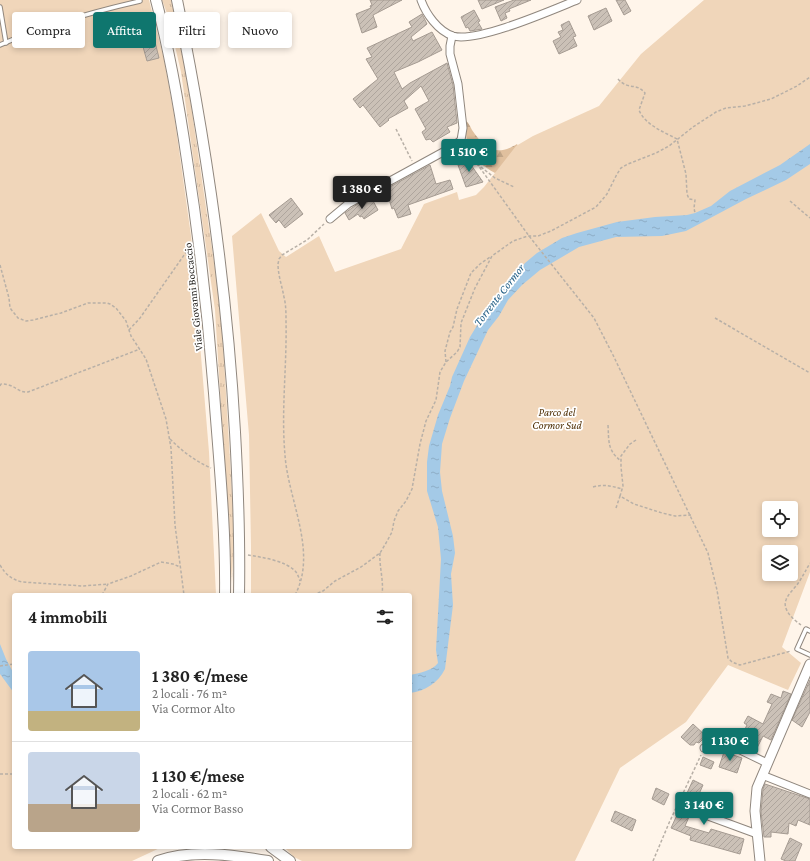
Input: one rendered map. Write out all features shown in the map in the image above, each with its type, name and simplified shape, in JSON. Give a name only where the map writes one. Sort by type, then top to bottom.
[{"type":"main road","name":"Viale Giovanni Boccaccio","points":[[156,0],[167,39],[174,74],[198,235],[211,349],[220,472],[225,593]]},
{"type":"main road","points":[[177,0],[192,73],[217,238],[226,312],[236,448],[239,593]]},
{"type":"main road","points":[[172,856],[181,849]]},
{"type":"main road","points":[[275,849],[290,861]]},
{"type":"main road","points":[[158,861],[172,856],[196,854],[222,855],[268,861]]},
{"type":"street","points":[[421,0],[424,9],[437,25],[452,36],[461,38],[486,33],[531,19],[577,0]]},
{"type":"street","points":[[330,218],[348,204],[454,146],[461,140],[464,128],[458,84],[450,54],[452,36]]},
{"type":"street","points":[[760,861],[755,811],[757,788],[810,664]]},
{"type":"street","points":[[704,748],[732,746],[767,763]]},
{"type":"street","points":[[762,775],[810,794]]},
{"type":"street","points":[[708,816],[757,834]]},
{"type":"lane","points":[[0,45],[26,34],[81,15],[140,1]]},
{"type":"lane","points":[[0,7],[6,42]]},
{"type":"lane","points":[[808,630],[797,649],[810,655]]},
{"type":"path","points":[[446,362],[445,352],[457,309],[471,273],[480,264],[513,241],[529,236],[538,236],[551,231],[596,206],[607,194],[621,168],[656,153],[716,112],[726,108],[745,106],[771,99],[797,86],[810,77]]},
{"type":"path","points":[[618,79],[623,84],[638,87],[643,90],[645,93],[639,110],[641,115],[658,129],[676,140],[686,174],[687,194],[689,199],[695,200],[695,213]]},
{"type":"path","points":[[396,129],[415,168]]},
{"type":"path","points":[[461,140],[474,162],[489,179],[529,236],[594,318],[614,355],[708,553],[713,572],[728,658],[732,662],[740,665],[789,652]]},
{"type":"path","points":[[474,162],[495,178],[514,187]]},
{"type":"path","points":[[790,201],[810,218]]},
{"type":"path","points":[[296,593],[303,568],[304,555],[300,526],[286,474],[284,454],[283,425],[286,322],[285,299],[278,264],[282,255],[307,240],[330,218]]},
{"type":"path","points":[[129,330],[140,318],[198,235]]},
{"type":"path","points":[[382,593],[383,581],[379,562],[380,553],[392,532],[398,511],[406,501],[412,489],[426,421],[436,400],[440,372],[446,362],[457,352],[460,347],[461,323],[465,311],[492,256]]},
{"type":"path","points":[[0,265],[9,298],[10,308],[18,318],[26,321],[32,320],[61,313],[88,303],[110,304],[116,308],[126,321],[129,330],[146,359],[166,419],[169,439],[175,525],[184,593]]},
{"type":"path","points":[[715,318],[810,373]]},
{"type":"path","points":[[0,384],[10,384],[23,393],[28,392],[140,349]]},
{"type":"path","points":[[608,425],[610,448],[613,455],[621,460]]},
{"type":"path","points":[[169,439],[202,464],[220,472]]},
{"type":"path","points":[[616,508],[622,489],[623,480],[621,456],[636,440]]},
{"type":"path","points":[[593,487],[602,484],[622,489]]},
{"type":"path","points":[[620,496],[634,504],[662,513],[675,516],[691,516]]},
{"type":"path","points":[[319,593],[335,581],[361,567],[380,553]]},
{"type":"path","points":[[239,554],[263,558],[290,567],[297,573],[300,581]]},
{"type":"path","points":[[0,565],[5,574],[13,580],[22,582],[83,586],[108,584],[131,576],[161,562],[174,564],[180,568]]},
{"type":"path","points":[[808,630],[794,620],[785,607],[786,600],[799,583],[810,563]]},
{"type":"path","points":[[103,593],[108,584]]},
{"type":"path","points":[[0,666],[12,664]]},
{"type":"path","points":[[653,861],[704,748]]},
{"type":"path","points":[[0,774],[12,774]]},
{"type":"green space","points":[[0,0],[149,0],[152,12],[93,12],[93,48],[156,48],[156,28],[164,59],[174,114],[191,236],[209,452],[216,593],[12,593],[12,849],[158,849],[132,861],[0,861]]},
{"type":"green space","points":[[162,0],[171,0],[174,12],[166,12]]},
{"type":"green space","name":"Parco del Cormor Sud","points":[[704,0],[810,0],[810,572],[782,647],[801,663],[788,690],[728,665],[686,722],[620,768],[575,861],[302,861],[294,857],[286,849],[412,849],[412,593],[251,593],[249,435],[232,236],[261,213],[279,251],[286,257],[319,236],[335,272],[401,249],[424,204],[457,192],[459,200],[476,195],[516,146],[533,136],[599,106],[641,54]]},
{"type":"green space","points":[[175,48],[181,48],[186,71],[221,310],[234,527],[232,584],[215,310],[181,72]]},
{"type":"green space","points":[[465,120],[477,137],[486,146],[492,149],[503,150],[517,144],[527,166],[495,173],[480,163],[471,152],[468,145]]},
{"type":"water","name":"Torrente Cormor","points":[[810,144],[810,164],[786,180],[746,199],[686,231],[662,236],[616,237],[579,247],[540,270],[522,285],[508,300],[499,316],[488,330],[464,381],[442,444],[440,472],[442,491],[453,536],[455,553],[451,574],[453,605],[445,669],[439,678],[430,686],[412,693],[412,674],[429,670],[438,663],[436,650],[441,559],[438,527],[427,491],[427,462],[429,446],[438,415],[450,386],[452,377],[470,337],[490,304],[525,263],[537,253],[562,238],[617,222],[695,213],[711,206],[730,191],[780,165]]},
{"type":"water","points":[[0,644],[12,670],[12,690],[0,674]]},
{"type":"building","points":[[370,0],[402,0],[373,15],[377,27],[362,33],[356,14],[371,8],[370,6],[372,5]]},
{"type":"building","points":[[478,0],[504,0],[482,9]]},
{"type":"building","points":[[514,0],[531,0],[509,9],[510,11],[505,13],[507,18],[501,21],[495,7]]},
{"type":"building","points":[[616,0],[625,0],[631,11],[624,15]]},
{"type":"building","points":[[606,8],[612,21],[594,30],[588,16]]},
{"type":"building","points":[[474,10],[480,21],[478,22],[482,29],[470,31],[468,27],[466,28],[461,17]]},
{"type":"building","points":[[422,14],[427,24],[411,37],[413,41],[432,32],[442,50],[394,72],[402,89],[447,63],[453,85],[457,123],[447,127],[450,132],[433,142],[430,139],[426,140],[422,132],[426,129],[415,109],[429,101],[421,86],[404,101],[408,108],[388,119],[389,120],[380,127],[363,105],[360,108],[353,99],[378,79],[366,59],[372,57],[367,48],[412,27],[409,22]]},
{"type":"building","points":[[569,21],[576,36],[573,37],[577,46],[559,54],[553,41],[561,37],[558,32],[563,30],[561,25]]},
{"type":"building","points":[[156,46],[159,58],[147,61],[143,48],[156,48]]},
{"type":"building","points":[[468,158],[469,162],[483,182],[466,187],[458,165],[460,165],[459,161]]},
{"type":"building","points":[[430,165],[436,184],[450,180],[453,189],[408,205],[411,214],[398,218],[394,208],[392,209],[386,189]]},
{"type":"building","points":[[291,198],[303,214],[285,228],[279,220],[276,223],[269,215]]},
{"type":"building","points":[[372,199],[378,210],[364,219],[358,214],[349,220],[345,213],[359,203],[361,206]]},
{"type":"building","points":[[810,680],[810,712],[802,727],[792,720]]},
{"type":"building","points":[[783,691],[791,694],[771,740],[763,736],[755,752],[738,743],[747,725],[744,723],[748,716],[763,724],[772,704],[767,702],[771,694],[781,698]]},
{"type":"building","points":[[693,724],[706,736],[699,743],[696,742],[694,745],[690,745],[681,737]]},
{"type":"building","points":[[724,752],[742,758],[737,773],[719,767]]},
{"type":"building","points":[[703,757],[714,762],[711,769],[700,765]]},
{"type":"building","points":[[693,780],[703,785],[685,826],[709,833],[711,829],[744,839],[740,854],[690,840],[691,836],[671,828]]},
{"type":"building","points":[[765,784],[810,799],[810,825],[798,820],[796,826],[789,823],[788,834],[771,832],[771,837],[764,837],[761,812],[763,789]]},
{"type":"building","points":[[656,788],[669,794],[664,805],[652,799]]},
{"type":"building","points":[[615,811],[636,820],[632,831],[611,821]]},
{"type":"building","points":[[790,838],[802,844],[795,861],[786,861],[781,859]]}]
